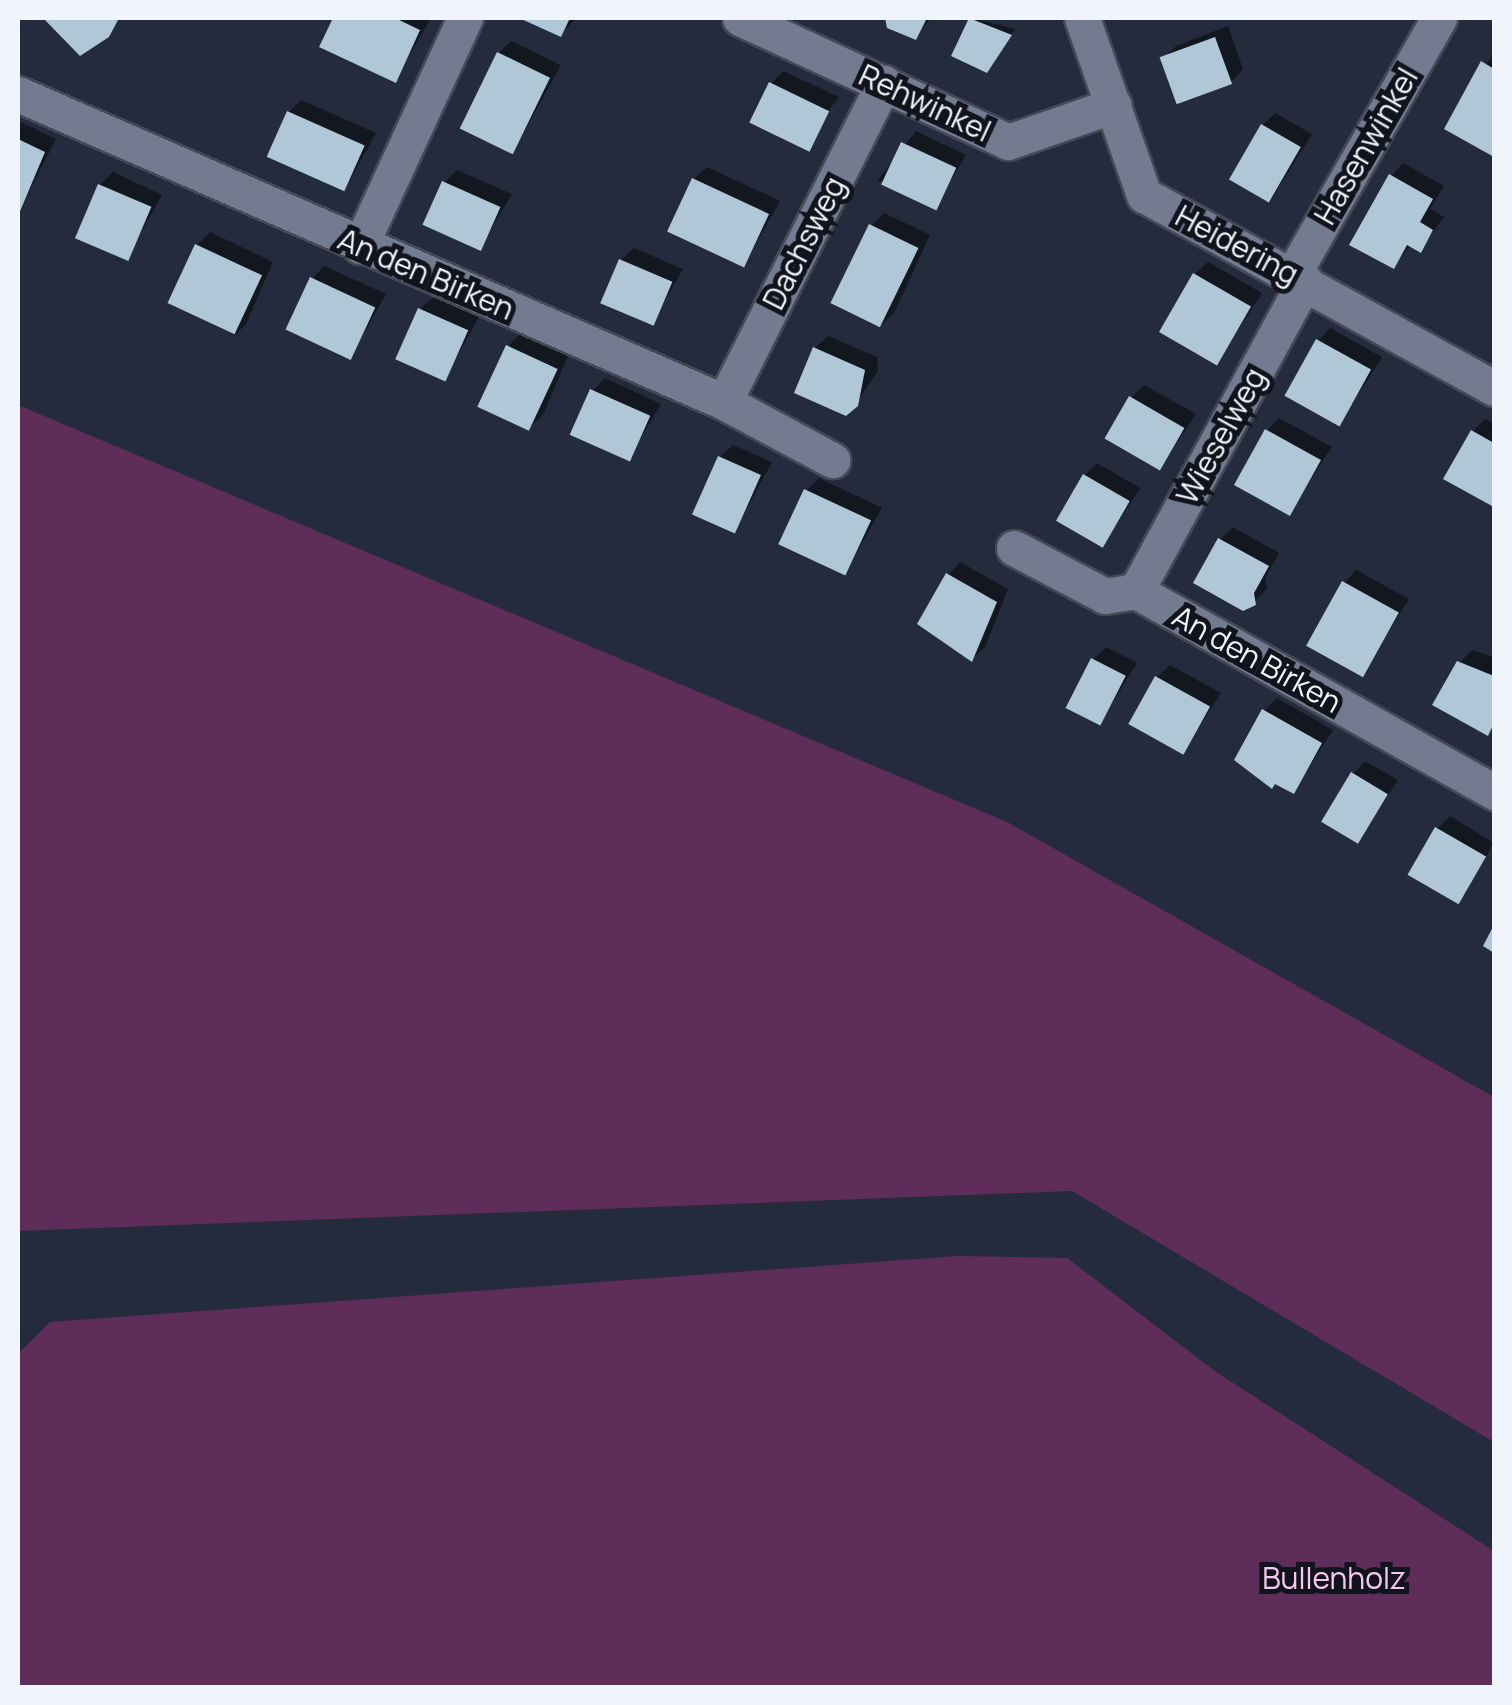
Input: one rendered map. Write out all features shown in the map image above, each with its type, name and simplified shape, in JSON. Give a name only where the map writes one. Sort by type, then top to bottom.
[{"type":"street","points":[[360,246],[465,18]]},
{"type":"street","name":"Rehwinkel","points":[[740,18],[1008,142],[1114,105]]},
{"type":"street","name":"Heidering","points":[[1082,18],[1144,195],[1494,388]]},
{"type":"street","name":"Hasenwinkel","points":[[1299,278],[1439,18]]},
{"type":"street","name":"Dachsweg","points":[[724,402],[884,84]]},
{"type":"street","name":"An den Birken","points":[[18,94],[724,402],[832,460]]},
{"type":"street","name":"Wieselweg","points":[[1136,591],[1299,278]]},
{"type":"street","name":"An den Birken","points":[[1014,548],[1105,596],[1136,591],[1494,789]]},
{"type":"green space","points":[[18,405],[1007,822],[1494,1097],[1494,1442],[1072,1191],[18,1231]]},
{"type":"green space","name":"Bullenholz","points":[[957,1256],[1067,1258],[1216,1372],[1494,1551],[1494,1687],[18,1687],[18,1354],[50,1322]]},
{"type":"building","points":[[43,18],[119,18],[109,37],[80,56]]},
{"type":"building","points":[[333,18],[395,18],[420,30],[396,83],[319,47]]},
{"type":"building","points":[[519,18],[570,18],[561,37]]},
{"type":"building","points":[[885,18],[927,18],[916,40],[887,28]]},
{"type":"building","points":[[969,18],[1012,35],[987,73],[951,56]]},
{"type":"building","points":[[1215,37],[1232,84],[1177,104],[1160,57]]},
{"type":"building","points":[[497,52],[550,78],[513,154],[460,128]]},
{"type":"building","points":[[1481,61],[1494,69],[1494,157],[1444,129]]},
{"type":"building","points":[[769,82],[829,111],[809,152],[749,122]]},
{"type":"building","points":[[287,111],[365,146],[344,191],[267,157]]},
{"type":"building","points":[[1261,124],[1301,147],[1269,202],[1229,179]]},
{"type":"building","points":[[18,139],[45,152],[18,216]]},
{"type":"building","points":[[901,142],[956,168],[936,210],[881,185]]},
{"type":"building","points":[[1389,174],[1433,199],[1420,222],[1433,230],[1421,253],[1407,245],[1394,269],[1349,245]]},
{"type":"building","points":[[692,178],[769,214],[744,267],[667,231]]},
{"type":"building","points":[[442,181],[500,207],[481,251],[422,225]]},
{"type":"building","points":[[98,184],[151,207],[128,261],[75,238]]},
{"type":"building","points":[[869,224],[918,248],[880,327],[830,303]]},
{"type":"building","points":[[195,244],[262,275],[235,334],[168,303]]},
{"type":"building","points":[[619,259],[672,282],[654,326],[600,303]]},
{"type":"building","points":[[1193,273],[1251,306],[1217,365],[1159,332]]},
{"type":"building","points":[[310,277],[375,307],[351,360],[285,330]]},
{"type":"building","points":[[418,308],[468,330],[445,382],[395,359]]},
{"type":"building","points":[[1316,339],[1371,370],[1340,426],[1284,396]]},
{"type":"building","points":[[506,345],[558,369],[529,431],[477,407]]},
{"type":"building","points":[[813,347],[865,370],[858,406],[846,416],[794,393]]},
{"type":"building","points":[[590,389],[650,416],[630,462],[570,435]]},
{"type":"building","points":[[1129,396],[1184,428],[1160,470],[1104,438]]},
{"type":"building","points":[[1265,429],[1321,460],[1290,516],[1234,485]]},
{"type":"building","points":[[1471,430],[1494,443],[1492,506],[1443,479]]},
{"type":"building","points":[[718,456],[761,475],[735,534],[692,514]]},
{"type":"building","points":[[1083,474],[1130,501],[1103,548],[1056,521]]},
{"type":"building","points":[[804,489],[871,520],[845,576],[778,544]]},
{"type":"building","points":[[1218,538],[1269,566],[1254,593],[1256,605],[1243,611],[1193,583]]},
{"type":"building","points":[[946,573],[997,602],[972,662],[917,624]]},
{"type":"building","points":[[1342,581],[1399,613],[1363,677],[1306,646]]},
{"type":"building","points":[[1091,658],[1126,676],[1100,726],[1066,708]]},
{"type":"building","points":[[1457,661],[1494,676],[1494,723],[1488,736],[1432,705]]},
{"type":"building","points":[[1155,676],[1210,707],[1183,755],[1128,724]]},
{"type":"building","points":[[1262,709],[1322,743],[1294,794],[1275,784],[1272,789],[1234,760]]},
{"type":"building","points":[[1351,772],[1388,794],[1358,844],[1321,822]]},
{"type":"building","points":[[1435,827],[1486,856],[1459,904],[1408,875]]},
{"type":"building","points":[[1494,925],[1494,953],[1483,946]]}]
